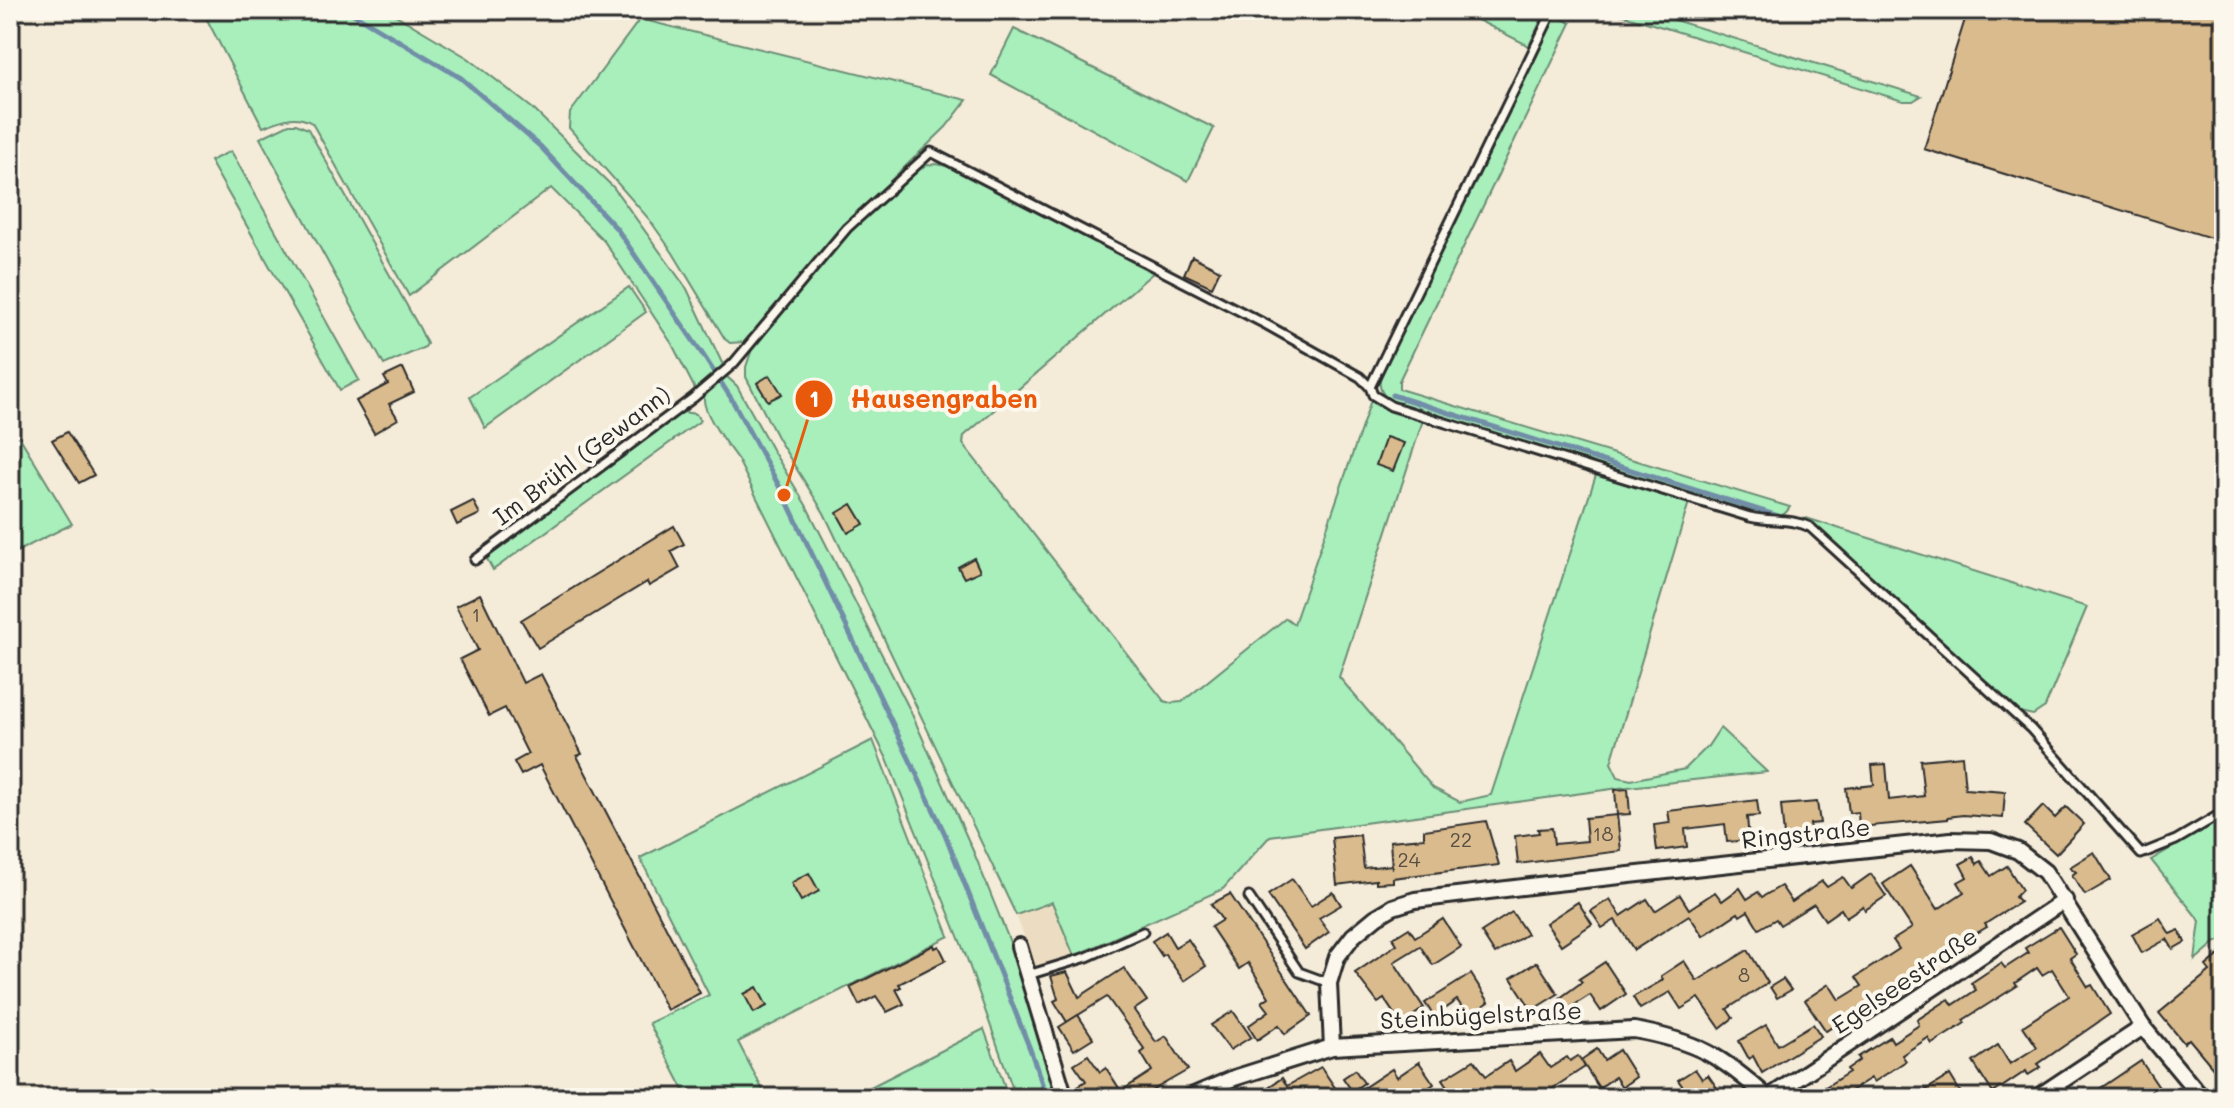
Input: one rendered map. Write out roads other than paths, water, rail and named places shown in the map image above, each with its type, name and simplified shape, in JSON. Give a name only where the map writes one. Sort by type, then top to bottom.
[{"type":"street","name":"Ringstraße","points":[[1332,1047],[1329,983],[1337,957],[1353,936],[1393,907],[1415,900],[1951,840],[1991,841],[2018,851],[2045,872],[2143,1027],[2202,1098]]},
{"type":"street","name":"Egelseestraße","points":[[1768,1098],[2065,900]]},
{"type":"street","points":[[1019,946],[1065,1098]]},
{"type":"street","points":[[2036,1098],[2143,1027]]},
{"type":"street","name":"Steinbügelstraße","points":[[1187,1098],[1234,1078],[1332,1047],[1634,1030],[1673,1037],[1706,1051],[1738,1071],[1768,1098]]},
{"type":"lane","points":[[1553,10],[1370,387],[1373,395],[1406,411],[1750,517],[1774,523],[1789,520],[1810,527],[2031,729],[2141,854],[2176,840],[2224,812]]},
{"type":"lane","name":"Im Brühl (Gewann)","points":[[475,560],[723,373],[747,350],[847,228],[931,152],[1267,325],[1360,377],[1370,387]]},
{"type":"lane","points":[[1249,897],[1299,972],[1329,983]]},
{"type":"lane","points":[[1028,975],[1087,957],[1143,932]]},
{"type":"waterway","points":[[347,10],[461,78],[541,147],[617,229],[731,398],[784,495],[945,834],[1047,1098]]},
{"type":"waterway","points":[[1392,395],[1778,516]]},
{"type":"place","name":"Hausengraben","points":[[784,495]]}]
